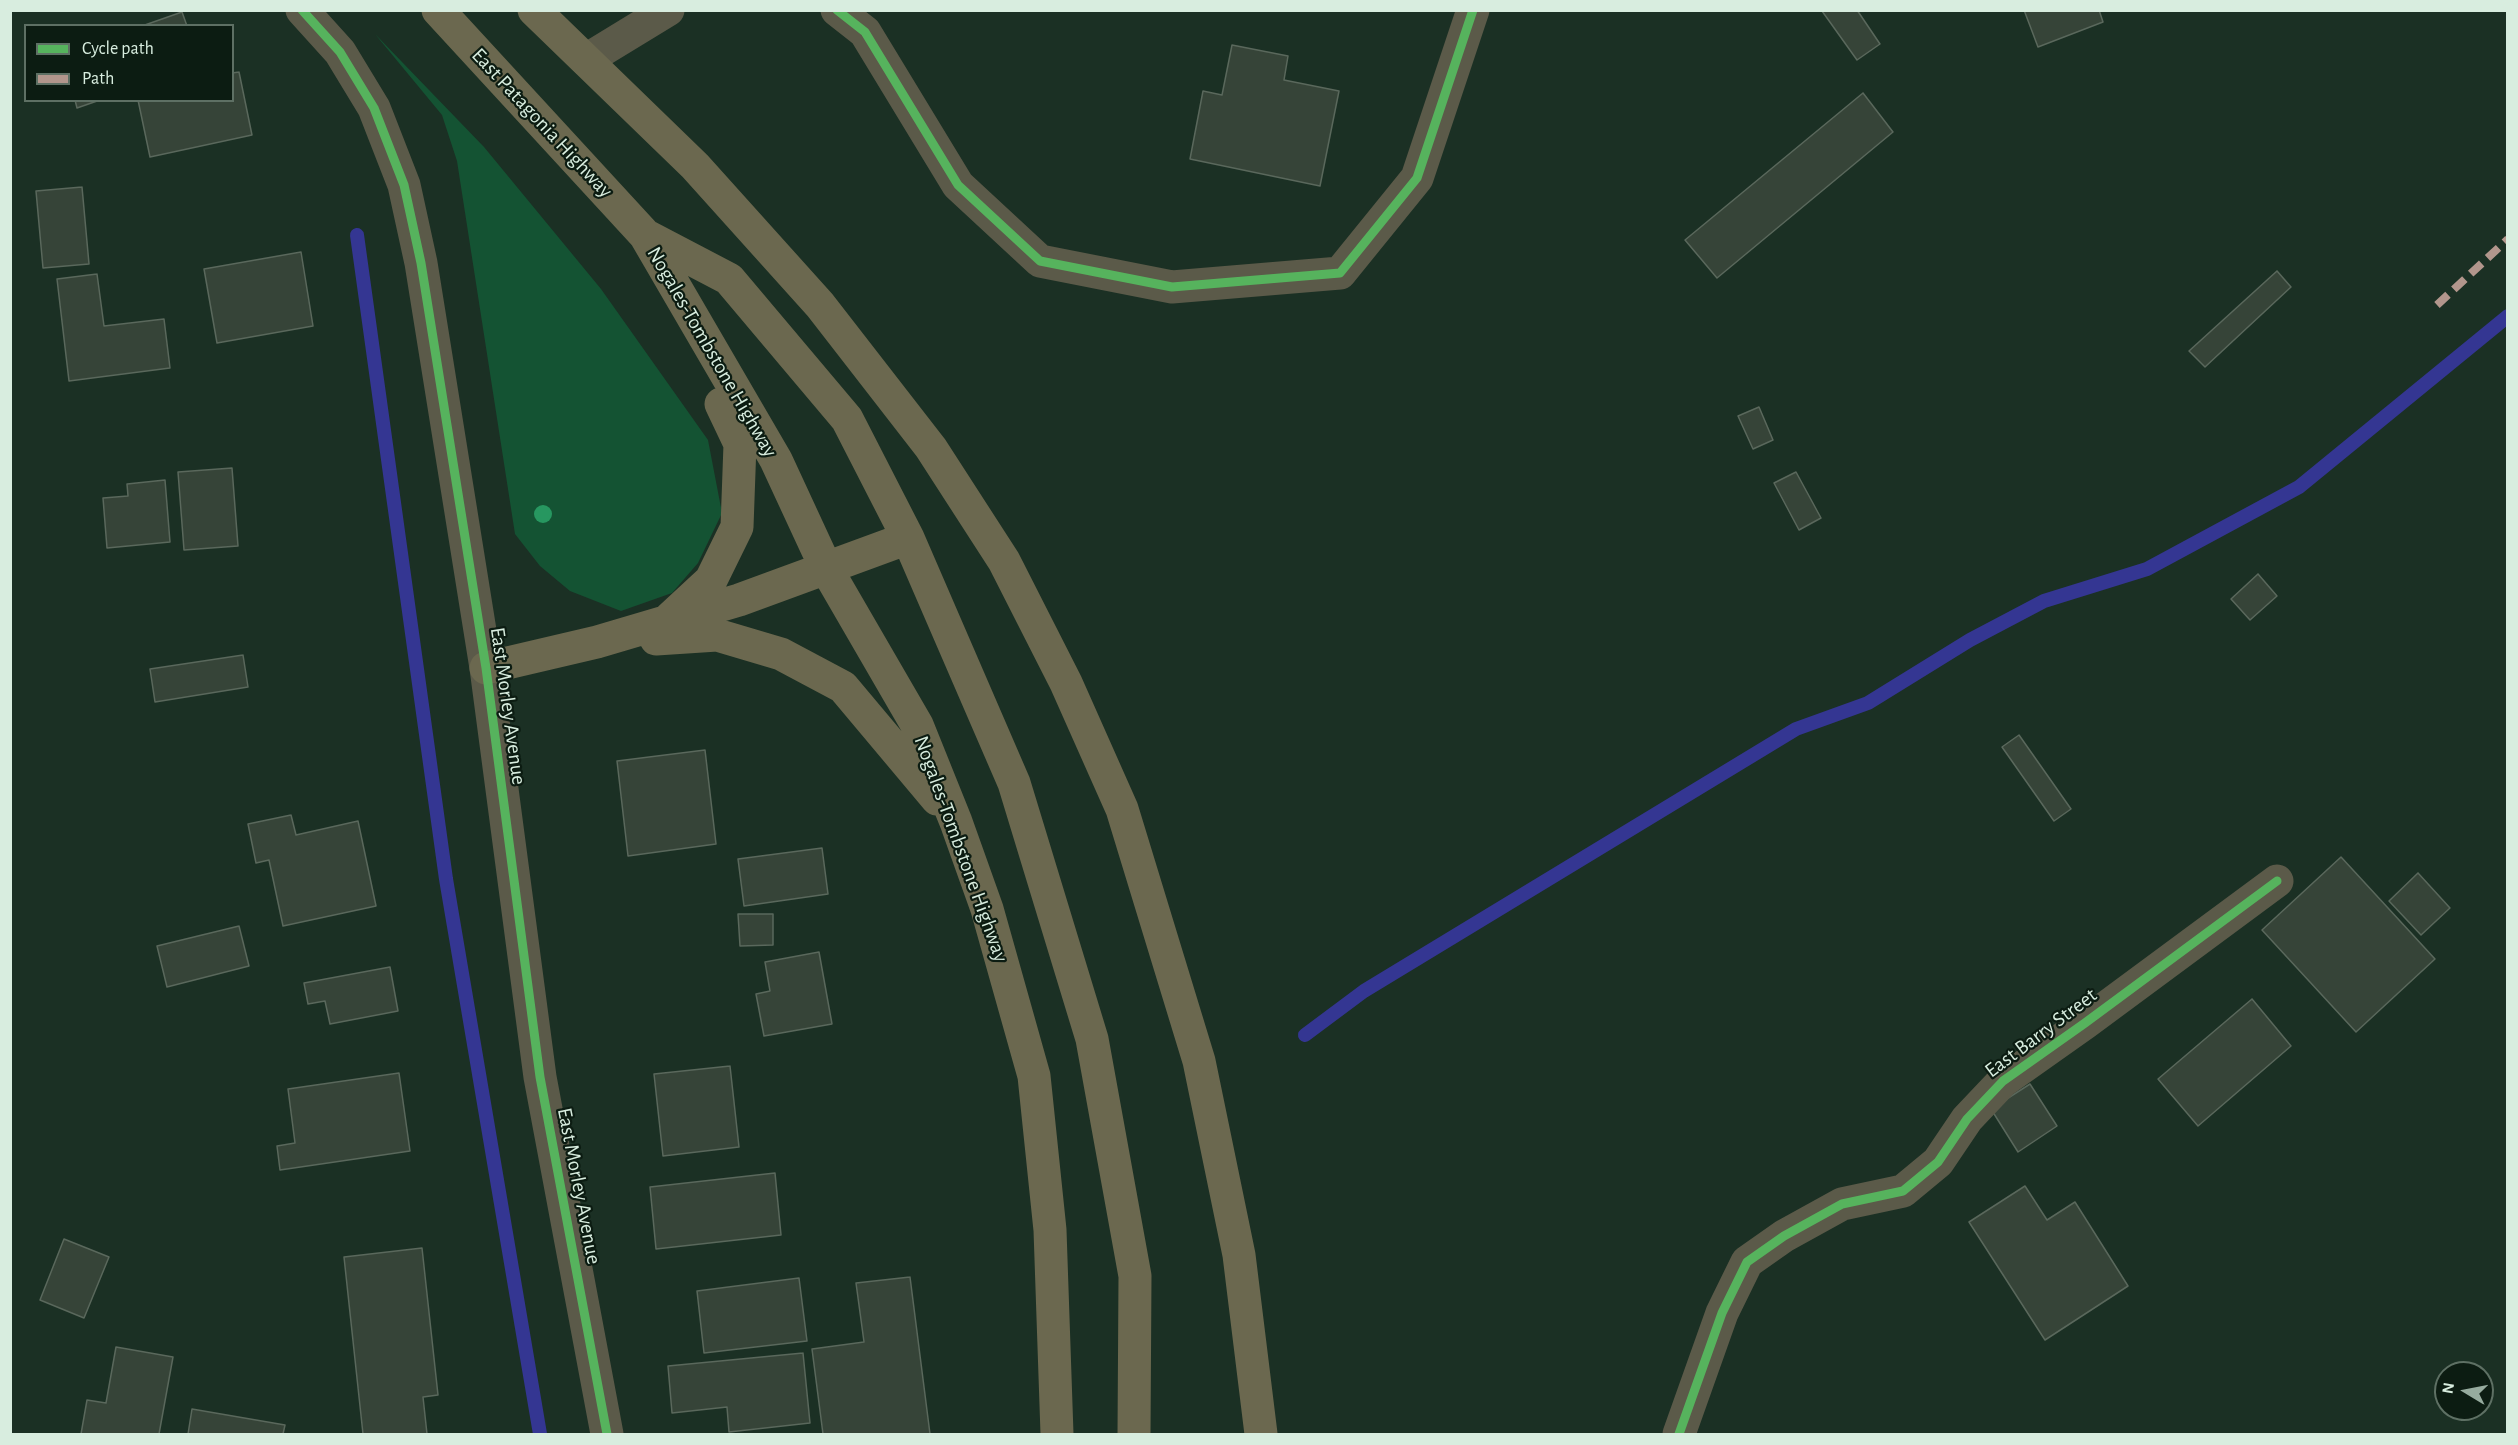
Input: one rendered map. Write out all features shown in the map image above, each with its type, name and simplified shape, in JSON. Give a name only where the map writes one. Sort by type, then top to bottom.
[{"type":"main road","name":"East Patagonia Highway","points":[[438,10],[645,235]]},
{"type":"main road","points":[[534,10],[695,166],[820,305],[917,430],[1004,561],[1066,683],[1122,809],[1199,1061],[1239,1255],[1261,1434]]},
{"type":"main road","points":[[645,235],[740,444],[737,527],[711,580],[666,622]]},
{"type":"main road","name":"Nogales-Tombstone Highway","points":[[645,235],[729,279],[847,419],[908,538],[1014,783],[1092,1039],[1135,1276],[1134,1434]]},
{"type":"main road","name":"Nogales-Tombstone Highway","points":[[645,235],[776,460],[826,568],[917,725],[956,822],[987,909],[1034,1076],[1050,1230],[1057,1434]]},
{"type":"main road","points":[[486,668],[597,642],[739,600],[908,538]]},
{"type":"main road","points":[[597,642],[717,635],[781,654],[843,687],[956,822]]},
{"type":"street","name":"East Morley Avenue","points":[[302,10],[340,52],[374,108],[404,185],[421,262],[486,668],[540,1077],[607,1434]]},
{"type":"street","points":[[586,60],[668,10]]},
{"type":"street","points":[[837,10],[865,32],[958,185],[1040,261],[1172,286],[1340,273],[1417,178],[1473,10]]},
{"type":"street","name":"East Barry Street","points":[[1679,1434],[1722,1313],[1747,1262],[1784,1236],[1842,1204],[1903,1191],[1938,1162],[1967,1119],[2002,1081],[2085,1023],[2277,881]]},
{"type":"green space","points":[[375,34],[484,147],[601,289],[708,440],[722,513],[698,563],[672,593],[621,611],[570,591],[540,566],[515,534],[457,161],[442,115]]},
{"type":"building","points":[[1857,10],[1880,44],[1857,60],[1822,11]]},
{"type":"building","points":[[2024,10],[2099,10],[2103,22],[2038,47]]},
{"type":"building","points":[[182,12],[186,24],[148,24]]},
{"type":"building","points":[[1232,45],[1288,56],[1284,80],[1339,91],[1320,186],[1190,159],[1203,91],[1222,95]]},
{"type":"building","points":[[239,72],[252,135],[150,157],[138,102],[234,102],[234,73]]},
{"type":"building","points":[[1863,93],[1893,132],[1717,278],[1685,240]]},
{"type":"building","points":[[76,102],[94,102],[77,108]]},
{"type":"building","points":[[82,187],[89,264],[43,268],[36,191]]},
{"type":"building","points":[[301,252],[313,326],[217,343],[204,269]]},
{"type":"building","points":[[2277,271],[2291,287],[2205,367],[2189,351]]},
{"type":"building","points":[[97,274],[104,326],[164,319],[170,368],[69,381],[57,279]]},
{"type":"building","points":[[1759,407],[1773,440],[1753,449],[1738,416]]},
{"type":"building","points":[[232,468],[238,546],[184,550],[178,472]]},
{"type":"building","points":[[1796,472],[1821,518],[1799,530],[1774,483]]},
{"type":"building","points":[[165,480],[170,542],[107,548],[103,498],[128,496],[127,484]]},
{"type":"building","points":[[2258,574],[2277,596],[2250,620],[2231,599]]},
{"type":"building","points":[[243,655],[248,687],[155,702],[150,669]]},
{"type":"building","points":[[2019,735],[2071,809],[2054,821],[2002,747]]},
{"type":"building","points":[[705,750],[716,844],[628,856],[617,761]]},
{"type":"building","points":[[291,815],[296,835],[358,821],[376,906],[283,926],[269,860],[256,863],[248,824]]},
{"type":"building","points":[[822,848],[828,894],[744,906],[738,859]]},
{"type":"building","points":[[2341,857],[2435,959],[2356,1032],[2262,930]]},
{"type":"building","points":[[2418,873],[2450,908],[2421,935],[2389,901]]},
{"type":"building","points":[[738,914],[773,914],[773,945],[740,946]]},
{"type":"building","points":[[239,926],[249,966],[167,987],[157,946]]},
{"type":"building","points":[[819,952],[832,1024],[764,1036],[756,994],[770,991],[765,962]]},
{"type":"building","points":[[390,967],[398,1011],[330,1024],[325,1001],[308,1004],[304,983]]},
{"type":"building","points":[[2252,999],[2291,1046],[2198,1126],[2158,1079]]},
{"type":"building","points":[[730,1066],[739,1147],[663,1156],[654,1074]]},
{"type":"building","points":[[399,1073],[410,1151],[280,1170],[277,1146],[295,1143],[288,1089]]},
{"type":"building","points":[[2030,1084],[2057,1126],[2018,1152],[1991,1109]]},
{"type":"building","points":[[775,1173],[781,1235],[656,1249],[650,1187]]},
{"type":"building","points":[[2025,1186],[2047,1220],[2075,1202],[2128,1286],[2045,1340],[1969,1222]]},
{"type":"building","points":[[64,1239],[109,1257],[84,1318],[40,1300]]},
{"type":"building","points":[[422,1248],[438,1395],[423,1397],[427,1434],[363,1434],[344,1257]]},
{"type":"building","points":[[910,1277],[930,1434],[823,1434],[812,1349],[864,1342],[856,1283]]},
{"type":"building","points":[[799,1278],[807,1341],[704,1353],[697,1291]]},
{"type":"building","points":[[116,1347],[173,1357],[159,1434],[81,1434],[87,1400],[106,1403]]},
{"type":"building","points":[[803,1353],[810,1423],[729,1432],[727,1407],[672,1413],[668,1366]]},
{"type":"building","points":[[192,1409],[285,1425],[283,1434],[188,1434]]},
{"type":"waterway","points":[[357,235],[446,879],[540,1434]]},
{"type":"waterway","points":[[1305,1035],[1364,991],[1796,729],[1868,703],[1970,640],[2044,601],[2147,569],[2299,487],[2508,316]]},
{"type":"marked path","points":[[2437,305],[2508,239]]},
{"type":"cycle path","points":[[302,10],[340,52],[374,108],[404,185],[421,263],[486,668],[540,1077],[607,1434]]},
{"type":"cycle path","points":[[837,10],[865,32],[958,185],[1040,261],[1172,287],[1340,273],[1417,178],[1473,10]]},
{"type":"cycle path","points":[[1679,1434],[1722,1313],[1747,1262],[1784,1236],[1842,1204],[1903,1191],[1938,1162],[1967,1119],[2003,1081],[2277,881]]}]
